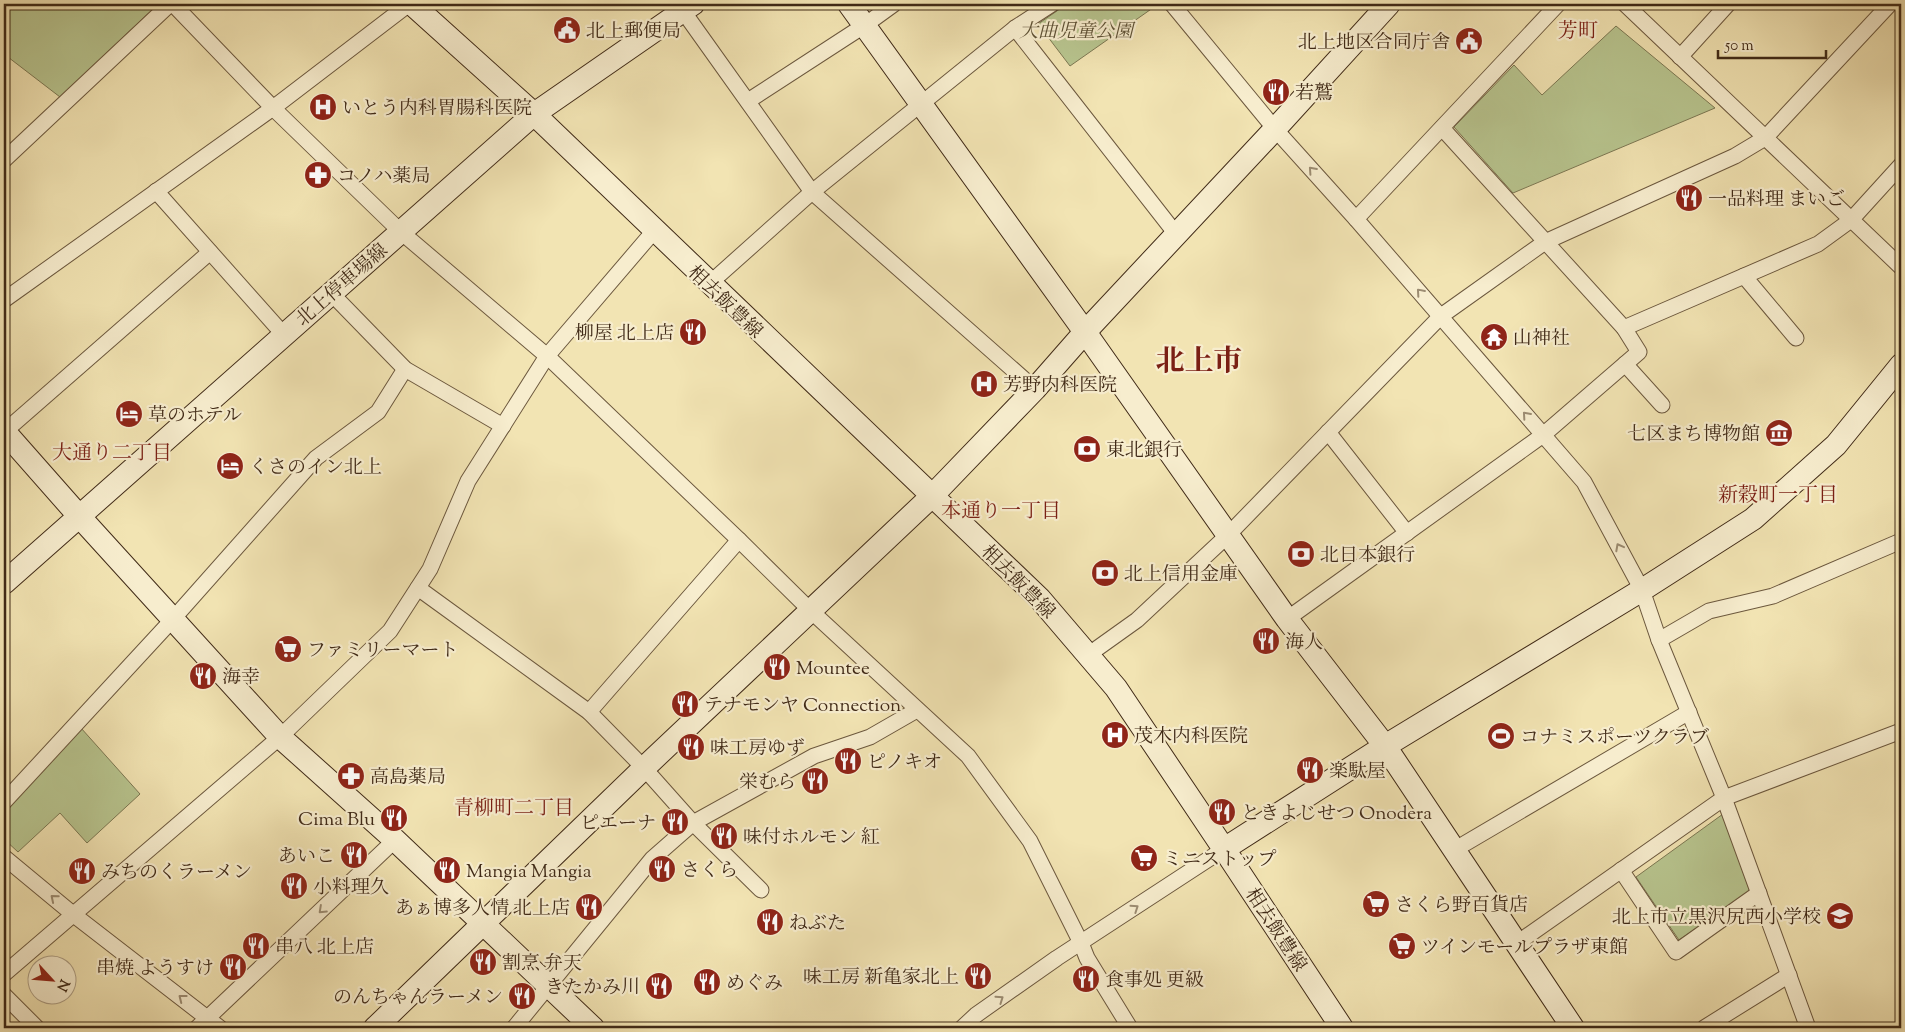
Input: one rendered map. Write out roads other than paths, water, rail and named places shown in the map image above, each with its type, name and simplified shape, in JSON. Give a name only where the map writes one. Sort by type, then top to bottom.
[{"type":"street","points":[[4,160],[172,4],[273,108],[401,232],[547,356],[811,611],[968,756],[1030,841],[1082,943],[1087,958],[1130,1028]]},
{"type":"street","points":[[4,300],[273,108],[411,4]]},
{"type":"street","name":"相去飯豊線","points":[[411,4],[534,114],[1040,600],[1116,688],[1342,1028]]},
{"type":"street","points":[[849,4],[922,103],[1287,619],[1385,746],[1573,1028]]},
{"type":"street","points":[[748,101],[894,4]]},
{"type":"street","points":[[709,284],[812,192],[1015,28],[1052,4]]},
{"type":"street","points":[[1172,4],[1275,129],[1441,316],[1584,482],[1642,590],[1660,640],[1724,798],[1808,1028]]},
{"type":"street","points":[[1356,219],[1558,4]]},
{"type":"street","points":[[1625,4],[1901,266]]},
{"type":"street","points":[[1680,57],[1728,4]]},
{"type":"street","points":[[1088,655],[1137,620],[1228,535],[1441,316],[1545,242],[1735,156],[1765,138],[1890,4]]},
{"type":"street","points":[[375,1028],[644,768],[932,496],[1275,129],[1386,5]]},
{"type":"street","points":[[688,7],[748,101],[812,192],[1034,388]]},
{"type":"street","name":"北上停車場線","points":[[4,582],[534,114],[688,7]]},
{"type":"street","points":[[1015,28],[1176,234]]},
{"type":"street","points":[[1287,619],[1543,435],[1639,352],[1624,328],[1442,128]]},
{"type":"street","points":[[1624,328],[1818,244],[1851,220],[1901,165]]},
{"type":"street","points":[[156,191],[284,335]]},
{"type":"street","points":[[4,974],[280,737],[390,631],[430,569],[468,481],[547,356],[654,231]]},
{"type":"street","points":[[210,252],[4,432],[280,737],[396,840],[593,1028]]},
{"type":"street","points":[[1744,276],[1796,338]]},
{"type":"street","points":[[331,293],[405,369],[503,426]]},
{"type":"street","points":[[1625,364],[1662,405]]},
{"type":"street","points":[[962,1028],[976,1015],[1057,958],[1224,848],[1385,746],[1642,590],[1753,519],[1836,445],[1901,365]]},
{"type":"street","points":[[4,802],[173,619],[316,458],[378,412],[405,369]]},
{"type":"street","points":[[1328,432],[1407,533]]},
{"type":"street","points":[[589,712],[739,540]]},
{"type":"street","points":[[1660,640],[1709,611],[1773,596],[1901,541]]},
{"type":"street","points":[[418,588],[589,712],[644,768],[692,823],[761,890]]},
{"type":"street","points":[[514,1028],[652,859],[692,823],[814,756],[870,737],[918,710]]},
{"type":"street","points":[[1454,850],[1689,712]]},
{"type":"street","points":[[1516,944],[1724,798],[1901,731]]},
{"type":"street","points":[[202,1023],[396,840]]},
{"type":"street","points":[[4,857],[202,1023],[220,1028]]},
{"type":"street","points":[[1621,870],[1676,952],[1759,892]]},
{"type":"street","points":[[1704,1028],[1789,976]]},
{"type":"street","points":[[4,995],[37,1028]]},
{"type":"place","name":"北上郵便局","points":[[567,30]]},
{"type":"place","name":"北上地区合同庁舎","points":[[1469,41]]},
{"type":"place","name":"若鷲","points":[[1276,92]]},
{"type":"place","name":"いとう内科胃腸科医院","points":[[323,107]]},
{"type":"place","name":"コノハ薬局","points":[[318,175]]},
{"type":"place","name":"一品料理 まいご","points":[[1689,198]]},
{"type":"place","name":"柳屋 北上店","points":[[693,332]]},
{"type":"place","name":"山神社","points":[[1494,337]]},
{"type":"place","name":"芳野内科医院","points":[[984,384]]},
{"type":"place","name":"草のホテル","points":[[129,414]]},
{"type":"place","name":"七区まち博物館","points":[[1779,433]]},
{"type":"place","name":"東北銀行","points":[[1087,449]]},
{"type":"place","name":"くさのイン北上","points":[[230,466]]},
{"type":"place","name":"北日本銀行","points":[[1301,554]]},
{"type":"place","name":"北上信用金庫","points":[[1105,573]]},
{"type":"place","name":"海人","points":[[1266,641]]},
{"type":"place","name":"ファミリーマート","points":[[288,649]]},
{"type":"place","name":"Mountee","points":[[777,667]]},
{"type":"place","name":"海幸","points":[[203,676]]},
{"type":"place","name":"テナモンヤ Connection","points":[[685,704]]},
{"type":"place","name":"茂木内科医院","points":[[1115,735]]},
{"type":"place","name":"コナミスポーツクラブ","points":[[1501,736]]},
{"type":"place","name":"味工房ゆず","points":[[691,747]]},
{"type":"place","name":"ピノキオ","points":[[848,761]]},
{"type":"place","name":"楽駄屋","points":[[1310,770]]},
{"type":"place","name":"高島薬局","points":[[351,776]]},
{"type":"place","name":"栄むら","points":[[815,781]]},
{"type":"place","name":"ときよじせつ Onodera","points":[[1222,812]]},
{"type":"place","name":"Cima Blu","points":[[394,818]]},
{"type":"place","name":"ピエーナ","points":[[675,822]]},
{"type":"place","name":"味付ホルモン 紅","points":[[724,836]]},
{"type":"place","name":"あいこ","points":[[354,855]]},
{"type":"place","name":"ミニストップ","points":[[1144,858]]},
{"type":"place","name":"さくら","points":[[662,869]]},
{"type":"place","name":"Mangia Mangia","points":[[447,870]]},
{"type":"place","name":"みちのくラーメン","points":[[82,871]]},
{"type":"place","name":"小料理久","points":[[294,886]]},
{"type":"place","name":"さくら野百貨店","points":[[1376,904]]},
{"type":"place","name":"あぁ博多人情 北上店","points":[[589,907]]},
{"type":"place","name":"北上市立黒沢尻西小学校","points":[[1840,916]]},
{"type":"place","name":"ねぶた","points":[[770,922]]},
{"type":"place","name":"串八 北上店","points":[[256,946]]},
{"type":"place","name":"ツインモールプラザ東館","points":[[1402,946]]},
{"type":"place","name":"割烹 弁天","points":[[483,962]]},
{"type":"place","name":"串焼 ようすけ","points":[[233,967]]},
{"type":"place","name":"味工房 新亀家北上","points":[[978,976]]},
{"type":"place","name":"食事処 更級","points":[[1086,979]]},
{"type":"place","name":"めぐみ","points":[[707,982]]},
{"type":"place","name":"きたかみ川","points":[[659,986]]},
{"type":"place","name":"のんちゃんラーメン","points":[[522,996]]},
{"type":"district","name":"芳町","points":[[1578,30]]},
{"type":"district","name":"北上市","points":[[1199,360]]},
{"type":"district","name":"大通り二丁目","points":[[112,452]]},
{"type":"district","name":"新穀町一丁目","points":[[1778,494]]},
{"type":"district","name":"本通り一丁目","points":[[1001,510]]},
{"type":"district","name":"青柳町二丁目","points":[[514,807]]},
{"type":"park label","name":"大曲児童公園","points":[[1076,30]]}]
